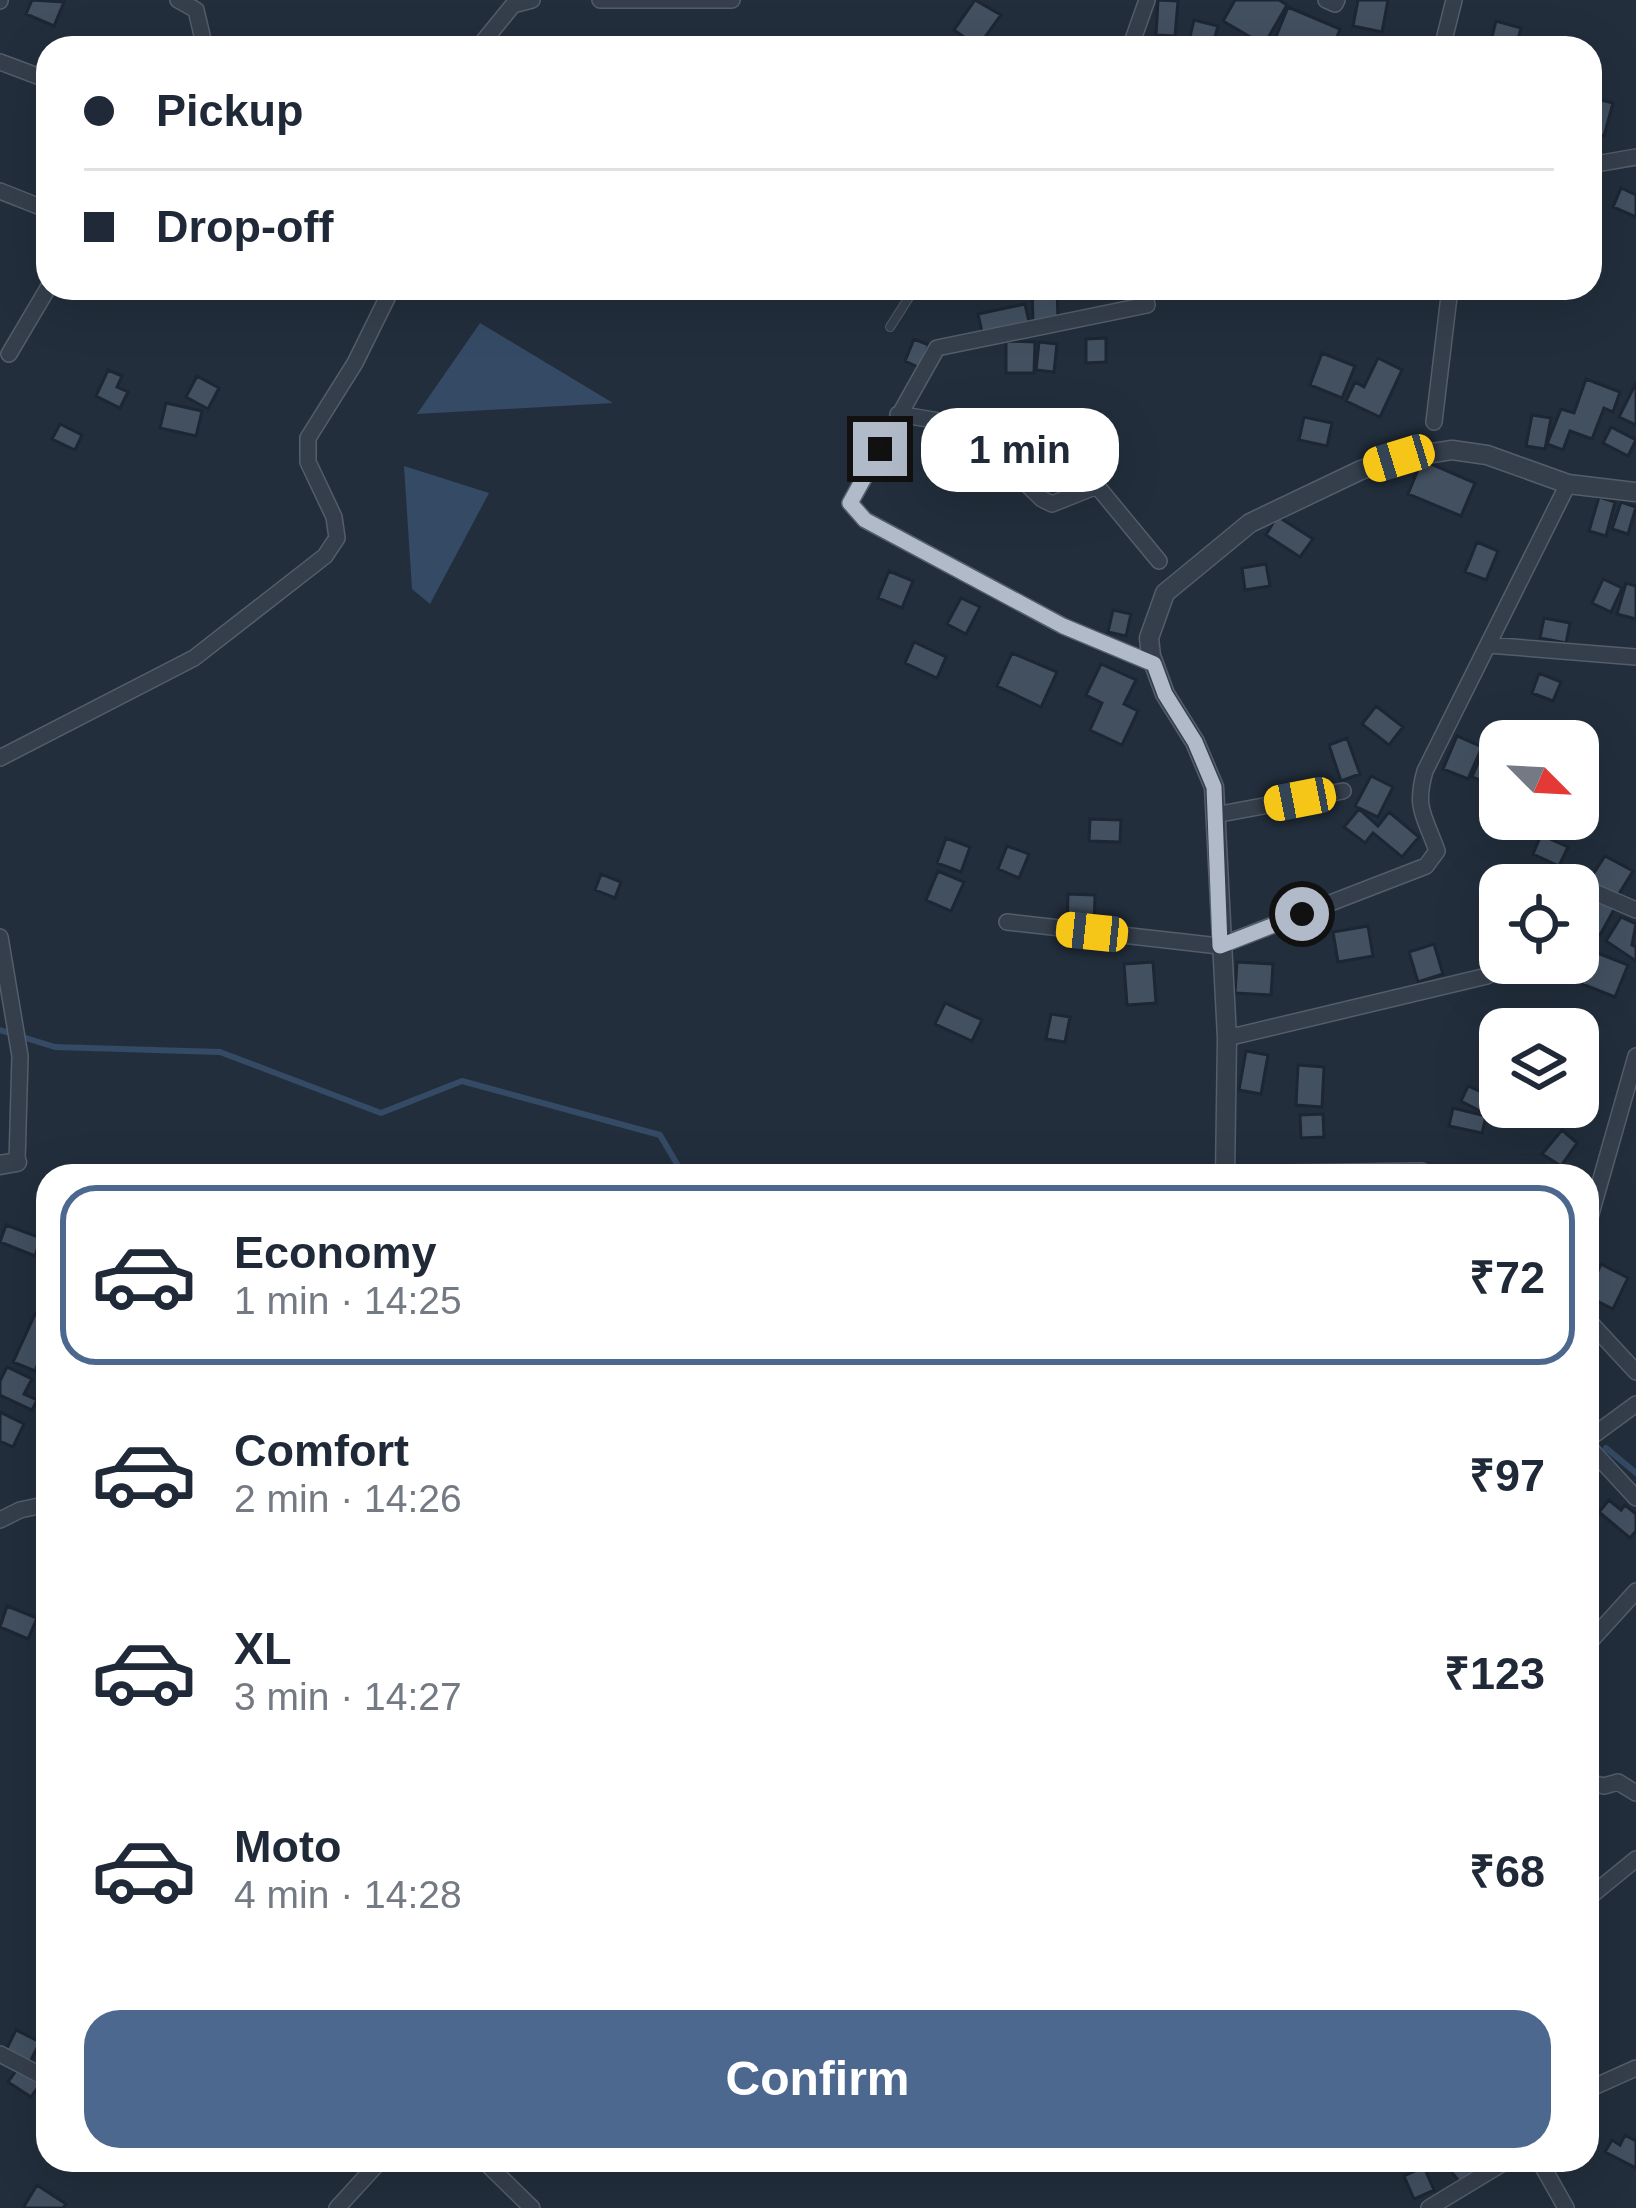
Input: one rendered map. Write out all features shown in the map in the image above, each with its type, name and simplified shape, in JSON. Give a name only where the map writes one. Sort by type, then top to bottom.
[{"type":"street","points":[[178,0],[196,10],[202,36]]},
{"type":"street","points":[[487,36],[513,2],[532,0]]},
{"type":"street","points":[[600,0],[732,0]]},
{"type":"street","points":[[1134,36],[1147,0]]},
{"type":"street","points":[[1326,0],[1335,4],[1337,0]]},
{"type":"street","points":[[1445,36],[1454,0]]},
{"type":"street","points":[[0,62],[36,76]]},
{"type":"street","points":[[1602,163],[1636,157]]},
{"type":"street","points":[[0,191],[36,205]]},
{"type":"street","points":[[9,354],[41,300]]},
{"type":"street","points":[[0,758],[194,658],[325,556],[337,538],[334,517],[308,462],[308,438],[355,363],[386,300]]},
{"type":"street","points":[[1146,300],[1147,305],[937,349],[850,503],[852,509],[1063,626],[1154,664]]},
{"type":"street","points":[[1434,422],[1449,300]]},
{"type":"street","points":[[898,414],[958,424],[1052,504],[1096,486],[1159,561]]},
{"type":"street","points":[[1225,1164],[1227,1039],[1214,787],[1154,664],[1149,638],[1165,593],[1250,523],[1360,470],[1399,458],[1452,450],[1487,455],[1568,484],[1636,492]]},
{"type":"street","points":[[1007,922],[1220,946],[1426,866],[1437,851],[1420,813],[1418,795],[1425,771],[1568,484]]},
{"type":"street","points":[[1488,645],[1636,657]]},
{"type":"street","points":[[1215,815],[1343,790]]},
{"type":"street","points":[[1599,894],[1636,910]]},
{"type":"street","points":[[0,937],[19,1049],[8,1163]]},
{"type":"street","points":[[1227,1039],[1479,978]]},
{"type":"street","points":[[1599,1186],[1636,1056]]},
{"type":"street","points":[[1599,1332],[1636,1372]]},
{"type":"street","points":[[1599,1433],[1636,1404]]},
{"type":"street","points":[[1599,1456],[1636,1498]]},
{"type":"street","points":[[0,1520],[36,1507]]},
{"type":"street","points":[[1599,1632],[1636,1591]]},
{"type":"street","points":[[1599,1785],[1618,1782],[1636,1793]]},
{"type":"street","points":[[1599,1889],[1636,1859]]},
{"type":"street","points":[[0,2054],[36,2073]]},
{"type":"street","points":[[1599,2085],[1636,2068]]},
{"type":"street","points":[[337,2208],[370,2172]]},
{"type":"street","points":[[495,2172],[532,2208]]},
{"type":"street","points":[[1429,2208],[1488,2172]]},
{"type":"street","points":[[1546,2172],[1566,2208]]},
{"type":"lane","points":[[890,327],[907,300]]},
{"type":"water","points":[[480,323],[613,403],[417,414]]},
{"type":"water","points":[[404,466],[489,493],[430,604],[412,589]]},
{"type":"building","points":[[32,0],[64,2],[54,26],[26,14]]},
{"type":"building","points":[[975,0],[1001,15],[986,36],[962,36],[954,30]]},
{"type":"building","points":[[1158,0],[1178,1],[1175,36],[1156,35]]},
{"type":"building","points":[[1235,0],[1279,0],[1287,5],[1269,36],[1249,36],[1223,21]]},
{"type":"building","points":[[1358,0],[1388,0],[1382,32],[1353,26]]},
{"type":"building","points":[[1288,7],[1340,29],[1337,36],[1276,36]]},
{"type":"building","points":[[1194,20],[1218,26],[1215,36],[1190,36]]},
{"type":"building","points":[[1496,21],[1521,28],[1519,36],[1492,36]]},
{"type":"building","points":[[1602,100],[1613,103],[1602,136]]},
{"type":"building","points":[[1621,188],[1636,195],[1636,217],[1613,207]]},
{"type":"building","points":[[1032,300],[1057,300],[1058,320],[1033,321]]},
{"type":"building","points":[[1025,304],[1029,322],[982,332],[978,314]]},
{"type":"building","points":[[1106,338],[1106,362],[1086,363],[1086,339]]},
{"type":"building","points":[[914,339],[929,345],[920,368],[905,361]]},
{"type":"building","points":[[1006,341],[1035,342],[1034,373],[1006,373]]},
{"type":"building","points":[[1039,342],[1057,344],[1054,372],[1036,370]]},
{"type":"building","points":[[1322,353],[1355,366],[1342,398],[1310,385]]},
{"type":"building","points":[[1378,358],[1402,370],[1380,417],[1346,401],[1355,382],[1364,387]]},
{"type":"building","points":[[108,370],[122,376],[117,387],[128,392],[120,408],[96,396]]},
{"type":"building","points":[[197,376],[219,388],[208,409],[186,397]]},
{"type":"building","points":[[1586,379],[1620,392],[1613,412],[1604,408],[1592,439],[1570,431],[1563,450],[1547,444],[1561,409],[1574,413]]},
{"type":"building","points":[[1636,383],[1636,425],[1619,417]]},
{"type":"building","points":[[166,403],[202,411],[196,436],[160,428]]},
{"type":"building","points":[[1532,415],[1551,418],[1545,449],[1526,446]]},
{"type":"building","points":[[1304,417],[1332,423],[1327,446],[1299,440]]},
{"type":"building","points":[[60,424],[82,435],[75,450],[52,439]]},
{"type":"building","points":[[1611,427],[1636,440],[1628,456],[1603,443]]},
{"type":"building","points":[[1422,460],[1475,483],[1461,516],[1408,494]]},
{"type":"building","points":[[1599,497],[1615,502],[1606,536],[1589,531]]},
{"type":"building","points":[[1621,502],[1636,507],[1628,534],[1612,529]]},
{"type":"building","points":[[1277,516],[1313,539],[1300,557],[1266,535]]},
{"type":"building","points":[[1477,542],[1498,551],[1486,580],[1465,572]]},
{"type":"building","points":[[1266,564],[1270,586],[1245,590],[1242,568]]},
{"type":"building","points":[[889,571],[913,581],[902,608],[878,598]]},
{"type":"building","points":[[1603,579],[1622,588],[1611,612],[1592,603]]},
{"type":"building","points":[[1626,583],[1636,586],[1636,619],[1617,614]]},
{"type":"building","points":[[961,598],[980,607],[966,634],[947,624]]},
{"type":"building","points":[[1113,610],[1131,614],[1126,636],[1108,632]]},
{"type":"building","points":[[1544,618],[1570,623],[1566,643],[1540,638]]},
{"type":"building","points":[[914,642],[946,657],[937,678],[905,663]]},
{"type":"building","points":[[1012,653],[1057,672],[1041,707],[997,686]]},
{"type":"building","points":[[1101,664],[1136,680],[1124,704],[1138,711],[1122,745],[1090,730],[1102,703],[1086,695]]},
{"type":"building","points":[[1539,673],[1561,682],[1553,701],[1532,693]]},
{"type":"building","points":[[1376,706],[1403,727],[1389,745],[1362,724]]},
{"type":"building","points":[[1457,736],[1479,746],[1468,779],[1443,769]]},
{"type":"building","points":[[1347,738],[1360,774],[1341,781],[1329,745]]},
{"type":"building","points":[[1371,776],[1393,787],[1378,817],[1355,806]]},
{"type":"building","points":[[1359,809],[1378,826],[1389,812],[1419,837],[1402,857],[1373,833],[1365,843],[1344,827]]},
{"type":"building","points":[[1090,819],[1121,820],[1120,842],[1089,841]]},
{"type":"building","points":[[946,838],[970,847],[961,872],[937,863]]},
{"type":"building","points":[[1539,840],[1568,847],[1560,864],[1533,854]]},
{"type":"building","points":[[1007,846],[1029,854],[1019,878],[998,869]]},
{"type":"building","points":[[1605,856],[1633,871],[1617,897],[1599,888],[1599,865]]},
{"type":"building","points":[[938,871],[964,882],[951,911],[926,900]]},
{"type":"building","points":[[601,874],[621,882],[615,898],[595,890]]},
{"type":"building","points":[[1068,894],[1095,895],[1094,928],[1067,928]]},
{"type":"building","points":[[1599,898],[1616,906],[1599,935]]},
{"type":"building","points":[[1621,917],[1636,924],[1632,945],[1636,961],[1606,941]]},
{"type":"building","points":[[1368,926],[1373,956],[1338,962],[1333,932]]},
{"type":"building","points":[[1434,944],[1443,974],[1418,982],[1409,952]]},
{"type":"building","points":[[1599,954],[1628,965],[1615,997],[1582,984],[1599,984]]},
{"type":"building","points":[[1153,962],[1156,1003],[1127,1005],[1124,964]]},
{"type":"building","points":[[1237,962],[1273,964],[1271,995],[1235,993]]},
{"type":"building","points":[[945,1003],[982,1020],[972,1041],[935,1024]]},
{"type":"building","points":[[1051,1014],[1070,1017],[1065,1042],[1046,1039]]},
{"type":"building","points":[[1246,1051],[1268,1055],[1261,1094],[1239,1090]]},
{"type":"building","points":[[1298,1065],[1324,1067],[1322,1107],[1296,1105]]},
{"type":"building","points":[[1468,1086],[1479,1091],[1479,1110],[1461,1101]]},
{"type":"building","points":[[1453,1108],[1479,1114],[1479,1128],[1483,1128],[1482,1133],[1449,1126]]},
{"type":"building","points":[[1323,1114],[1324,1137],[1301,1138],[1300,1115]]},
{"type":"building","points":[[1562,1130],[1577,1143],[1562,1164],[1542,1154]]},
{"type":"building","points":[[6,1225],[36,1236],[35,1256],[0,1242]]},
{"type":"building","points":[[1601,1264],[1628,1278],[1613,1309],[1599,1302]]},
{"type":"building","points":[[35,1314],[36,1314],[35,1371],[13,1362]]},
{"type":"building","points":[[7,1367],[32,1379],[24,1394],[36,1400],[32,1410],[0,1395]]},
{"type":"building","points":[[0,1412],[24,1424],[13,1447],[0,1441]]},
{"type":"building","points":[[1609,1500],[1636,1514],[1636,1531],[1630,1538],[1599,1512]]},
{"type":"building","points":[[7,1606],[36,1618],[28,1639],[0,1627]]},
{"type":"building","points":[[16,2030],[36,2040],[30,2062],[6,2050]]},
{"type":"building","points":[[18,2068],[36,2081],[36,2090],[31,2097],[8,2082]]},
{"type":"building","points":[[1625,2135],[1636,2141],[1636,2168],[1605,2152],[1612,2140],[1620,2145]]},
{"type":"building","points":[[1426,2172],[1434,2190],[1414,2199],[1404,2176]]},
{"type":"building","points":[[1452,2172],[1478,2172],[1462,2185]]},
{"type":"building","points":[[37,2185],[66,2204],[63,2208],[23,2208]]},
{"type":"waterway","points":[[0,1030],[55,1047],[220,1052],[381,1113],[462,1081],[660,1135],[677,1164]]},
{"type":"waterway","points":[[1606,1448],[1636,1473]]},
{"type":"route","points":[[880,449],[850,503],[865,520],[1063,626],[1154,664],[1214,787],[1220,946],[1302,914]]}]
